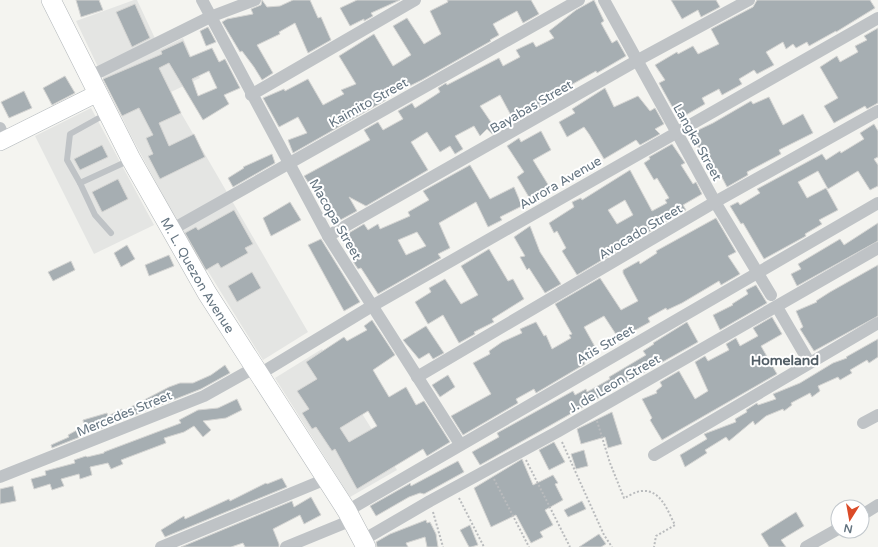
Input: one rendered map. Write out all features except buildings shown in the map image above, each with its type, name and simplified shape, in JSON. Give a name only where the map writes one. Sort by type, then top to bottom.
[{"type":"main road","name":"M. L. Quezon Avenue","points":[[51,0],[131,159],[207,293],[256,372],[350,516],[365,544]]},
{"type":"street","name":"Macopa Street","points":[[202,0],[251,95],[328,236],[460,444]]},
{"type":"street","points":[[2,137],[210,18],[256,0]]},
{"type":"street","points":[[251,95],[416,0]]},
{"type":"street","name":"Kaimito Street","points":[[171,230],[579,0]]},
{"type":"street","name":"Langka Street","points":[[604,0],[715,202],[771,295]]},
{"type":"street","name":"Bayabas Street","points":[[328,236],[638,60],[748,0]]},
{"type":"street","name":"Aurora Avenue","points":[[256,372],[878,18]]},
{"type":"street","name":"Avocado Street","points":[[417,377],[715,202],[878,111]]},
{"type":"street","name":"Atis Street","points":[[286,547],[350,516],[460,444],[878,203]]},
{"type":"street","name":"J. de Leon Street","points":[[365,544],[430,501],[557,432],[878,248]]},
{"type":"street","points":[[777,307],[809,362]]},
{"type":"street","points":[[654,455],[809,362],[878,323]]},
{"type":"street","name":"Mercedes Street","points":[[0,477],[204,396],[256,372]]},
{"type":"street","points":[[864,423],[878,415]]},
{"type":"street","points":[[161,547],[326,479]]},
{"type":"street","points":[[806,547],[830,533]]},
{"type":"lane","points":[[108,114],[70,134],[67,160],[95,215],[111,233]]},
{"type":"lane","points":[[80,183],[131,159]]},
{"type":"path","points":[[594,410],[610,463],[624,498],[642,491],[662,499],[675,525],[656,536],[654,547]]},
{"type":"path","points":[[557,432],[604,535],[612,547]]},
{"type":"path","points":[[522,451],[570,547]]},
{"type":"path","points":[[489,469],[529,547]]},
{"type":"path","points":[[454,488],[484,547]]},
{"type":"path","points":[[430,501],[443,547]]},
{"type":"shaded area","points":[[137,0],[160,49],[183,38],[200,78],[171,92],[181,113],[308,332],[263,360],[175,218],[130,134],[76,21]]},
{"type":"shaded area","points":[[91,108],[154,225],[94,254],[35,136]]},
{"type":"shaded area","points":[[322,349],[397,470],[350,497],[275,378]]},
{"type":"district","name":"Homeland","points":[[785,360]]}]
